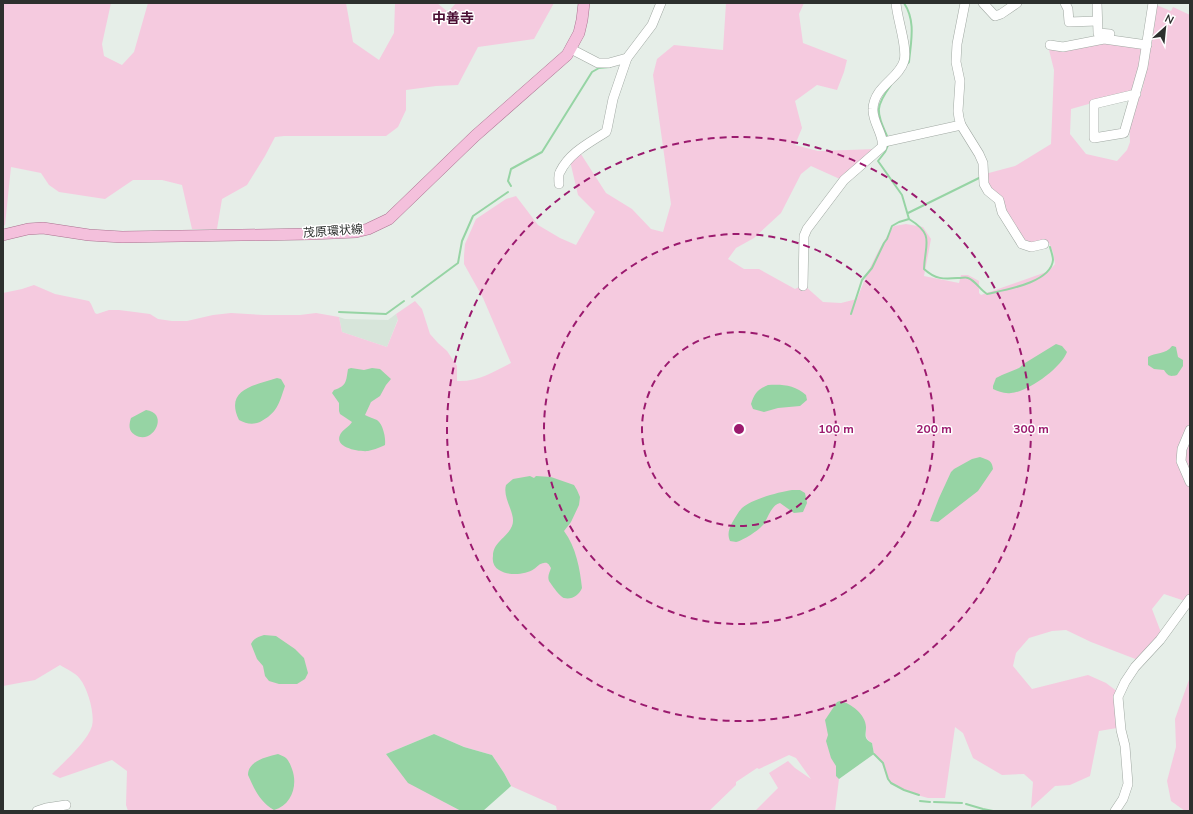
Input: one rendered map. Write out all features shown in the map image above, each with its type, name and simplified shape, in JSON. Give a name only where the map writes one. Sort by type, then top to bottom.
[{"type":"main road","name":"茂原環状線","points":[[3,235],[28,229],[42,228],[88,235],[122,236],[311,234],[356,232],[368,229],[389,219],[471,141],[567,56],[579,33],[584,3]]},
{"type":"street","points":[[560,184],[559,172],[564,165],[584,144],[606,132],[613,99],[627,58],[652,25],[661,3]]},
{"type":"street","points":[[803,286],[804,236],[807,230],[844,180],[873,156],[882,147],[884,142],[877,127],[873,109],[878,92],[902,65],[905,58],[896,3]]},
{"type":"street","points":[[965,3],[957,44],[956,62],[960,81],[958,111],[961,125],[983,164],[984,184],[988,191],[999,200],[1002,212],[1022,244],[1031,247],[1044,244]]},
{"type":"street","points":[[983,3],[995,16],[1001,14],[1017,3]]},
{"type":"street","points":[[1065,3],[1068,9],[1069,22],[1096,21]]},
{"type":"street","points":[[1097,3],[1096,21],[1098,33],[1114,34],[1118,40]]},
{"type":"street","points":[[1136,94],[1094,104],[1094,138],[1124,133],[1136,94],[1143,67],[1153,3]]},
{"type":"street","points":[[1050,45],[1063,46],[1104,39],[1147,45]]},
{"type":"street","points":[[571,49],[598,63],[609,63],[627,58]]},
{"type":"street","points":[[884,142],[961,125]]},
{"type":"street","points":[[1190,430],[1182,449],[1181,461],[1190,482]]},
{"type":"street","points":[[1115,811],[1123,799],[1128,784],[1125,746],[1121,730],[1118,698],[1125,682],[1160,640],[1190,599]]},
{"type":"street","points":[[37,811],[66,805]]},
{"type":"shaded area","points":[[3,3],[111,3],[102,44],[104,56],[122,65],[134,52],[148,3],[346,3],[353,42],[379,60],[394,33],[395,3],[437,3],[448,12],[456,3],[554,3],[534,39],[478,47],[458,85],[406,90],[406,110],[398,127],[386,136],[275,137],[247,185],[222,199],[217,229],[192,229],[182,185],[162,180],[133,180],[105,199],[59,192],[49,185],[41,173],[11,167],[5,225],[3,226]]},
{"type":"shaded area","points":[[726,3],[804,3],[799,14],[803,43],[847,60],[837,90],[817,85],[795,101],[802,128],[795,145],[818,151],[877,149],[842,180],[811,166],[801,174],[781,213],[754,238],[736,248],[728,259],[744,269],[759,269],[795,289],[805,286],[823,302],[841,303],[857,299],[873,261],[888,234],[894,226],[906,224],[923,227],[931,239],[924,276],[959,283],[961,275],[968,275],[979,281],[979,293],[981,295],[1049,271],[1055,264],[1053,252],[1049,243],[1022,242],[988,189],[985,174],[1015,166],[1051,144],[1054,70],[1048,46],[1096,42],[1142,48],[1136,84],[1131,92],[1071,109],[1070,134],[1086,154],[1117,161],[1127,150],[1130,142],[1129,122],[1143,87],[1154,4],[1171,11],[1173,7],[1190,15],[1190,593],[1185,601],[1164,594],[1152,609],[1162,635],[1138,660],[1091,642],[1066,630],[1052,631],[1029,638],[1016,653],[1013,666],[1032,689],[1088,675],[1106,683],[1118,692],[1117,728],[1099,731],[1090,776],[1070,785],[1055,786],[1031,808],[1033,782],[1024,774],[1002,775],[973,758],[963,733],[955,727],[945,798],[928,798],[891,784],[887,778],[881,761],[874,754],[872,743],[867,738],[866,726],[835,763],[839,779],[835,811],[755,811],[778,788],[769,773],[788,761],[811,779],[796,758],[789,755],[759,769],[757,768],[736,782],[736,785],[709,811],[557,811],[556,806],[511,786],[492,755],[464,747],[434,734],[386,754],[446,803],[461,811],[128,811],[126,805],[127,771],[112,760],[60,778],[52,774],[75,752],[85,739],[92,726],[93,715],[83,683],[76,675],[60,665],[35,680],[3,686],[3,293],[34,285],[55,294],[89,301],[97,314],[109,310],[119,310],[150,314],[158,319],[172,321],[187,321],[213,315],[231,313],[300,315],[316,313],[339,317],[342,332],[387,347],[398,320],[396,314],[415,301],[422,309],[430,334],[447,351],[457,366],[457,381],[472,380],[485,376],[511,363],[483,298],[464,264],[465,244],[476,219],[506,199],[516,196],[538,225],[560,238],[576,245],[595,212],[578,195],[570,161],[579,151],[606,193],[632,209],[651,229],[663,232],[671,204],[653,75],[657,59],[674,45],[723,50]]},
{"type":"shaded area","points":[[396,314],[398,319],[387,347],[342,332],[339,317],[345,319],[388,320]]},
{"type":"shaded area","points":[[1056,344],[1062,346],[1067,352],[1064,358],[1051,372],[1035,384],[1018,392],[1011,393],[993,389],[996,378],[1019,368]]},
{"type":"shaded area","points":[[1172,346],[1176,347],[1178,357],[1183,360],[1183,366],[1177,375],[1169,376],[1164,370],[1154,369],[1148,365],[1148,357],[1167,351]]},
{"type":"shaded area","points":[[372,368],[380,369],[391,379],[380,396],[371,402],[365,415],[377,420],[382,428],[385,445],[376,449],[368,451],[354,450],[344,446],[339,439],[341,433],[352,422],[340,414],[339,403],[332,393],[334,390],[344,385],[348,369],[364,370]]},
{"type":"shaded area","points":[[277,378],[281,379],[285,386],[279,403],[274,411],[266,419],[255,424],[250,424],[239,420],[235,410],[236,401],[239,395],[251,386]]},
{"type":"shaded area","points":[[768,385],[793,387],[806,395],[807,400],[800,406],[778,408],[764,412],[753,409],[751,404],[755,395],[759,390]]},
{"type":"shaded area","points":[[146,410],[153,412],[157,417],[158,422],[156,428],[153,433],[148,436],[142,437],[135,435],[131,432],[131,418]]},
{"type":"shaded area","points":[[980,457],[991,462],[993,469],[978,491],[938,522],[930,521],[951,472],[972,459]]},
{"type":"shaded area","points":[[530,476],[534,478],[536,476],[551,477],[574,485],[580,497],[579,505],[571,522],[564,531],[572,544],[579,566],[582,588],[577,595],[572,598],[562,597],[549,581],[548,576],[551,568],[546,563],[541,564],[526,573],[516,574],[503,572],[497,569],[494,564],[493,558],[495,547],[510,530],[513,521],[513,516],[506,496],[506,485],[513,479]]},
{"type":"shaded area","points":[[792,490],[800,490],[805,493],[807,503],[803,512],[794,513],[780,503],[777,504],[769,513],[763,525],[757,531],[739,541],[730,541],[730,527],[742,508],[759,499]]},
{"type":"shaded area","points":[[264,635],[276,636],[295,649],[304,658],[308,673],[305,679],[297,684],[279,684],[269,681],[265,676],[263,666],[257,659],[251,644],[255,639]]},
{"type":"shaded area","points":[[1190,677],[1190,811],[1185,811],[1171,801],[1167,781],[1176,747],[1175,719]]},
{"type":"shaded area","points":[[840,701],[849,704],[861,714],[866,727],[867,740],[872,743],[874,754],[839,779],[836,776],[836,766],[831,758],[826,741],[828,735],[825,720],[837,702]]},
{"type":"shaded area","points":[[434,734],[464,747],[492,755],[511,786],[483,811],[461,811],[408,783],[386,754]]},
{"type":"shaded area","points":[[278,754],[285,757],[292,768],[294,775],[294,788],[285,804],[274,810],[261,799],[248,775],[251,766],[258,760]]},
{"type":"waterway","points":[[904,3],[908,10],[912,31],[909,62],[906,65]]},
{"type":"waterway","points":[[511,186],[508,181],[511,169],[542,152],[592,72],[599,68],[610,67]]},
{"type":"waterway","points":[[887,136],[879,115],[879,109],[882,99],[891,85]]},
{"type":"waterway","points":[[888,145],[878,161],[902,195],[909,219]]},
{"type":"waterway","points":[[908,213],[979,178]]},
{"type":"waterway","points":[[412,297],[458,263],[462,241],[473,216],[508,192]]},
{"type":"waterway","points":[[851,314],[862,280],[872,268],[892,226],[899,222],[909,219],[917,225],[925,235],[927,246],[924,269],[928,273],[940,278],[968,278],[987,294],[1015,288],[1036,280],[1050,268],[1053,260],[1050,247]]},
{"type":"waterway","points":[[339,312],[386,314],[404,301]]},
{"type":"waterway","points":[[874,754],[883,763],[888,779],[891,783],[904,790],[919,795]]},
{"type":"waterway","points":[[920,801],[930,802]]},
{"type":"waterway","points":[[934,802],[962,803]]},
{"type":"waterway","points":[[966,804],[993,811]]},
{"type":"district","name":"中善寺","points":[[453,18]]}]
